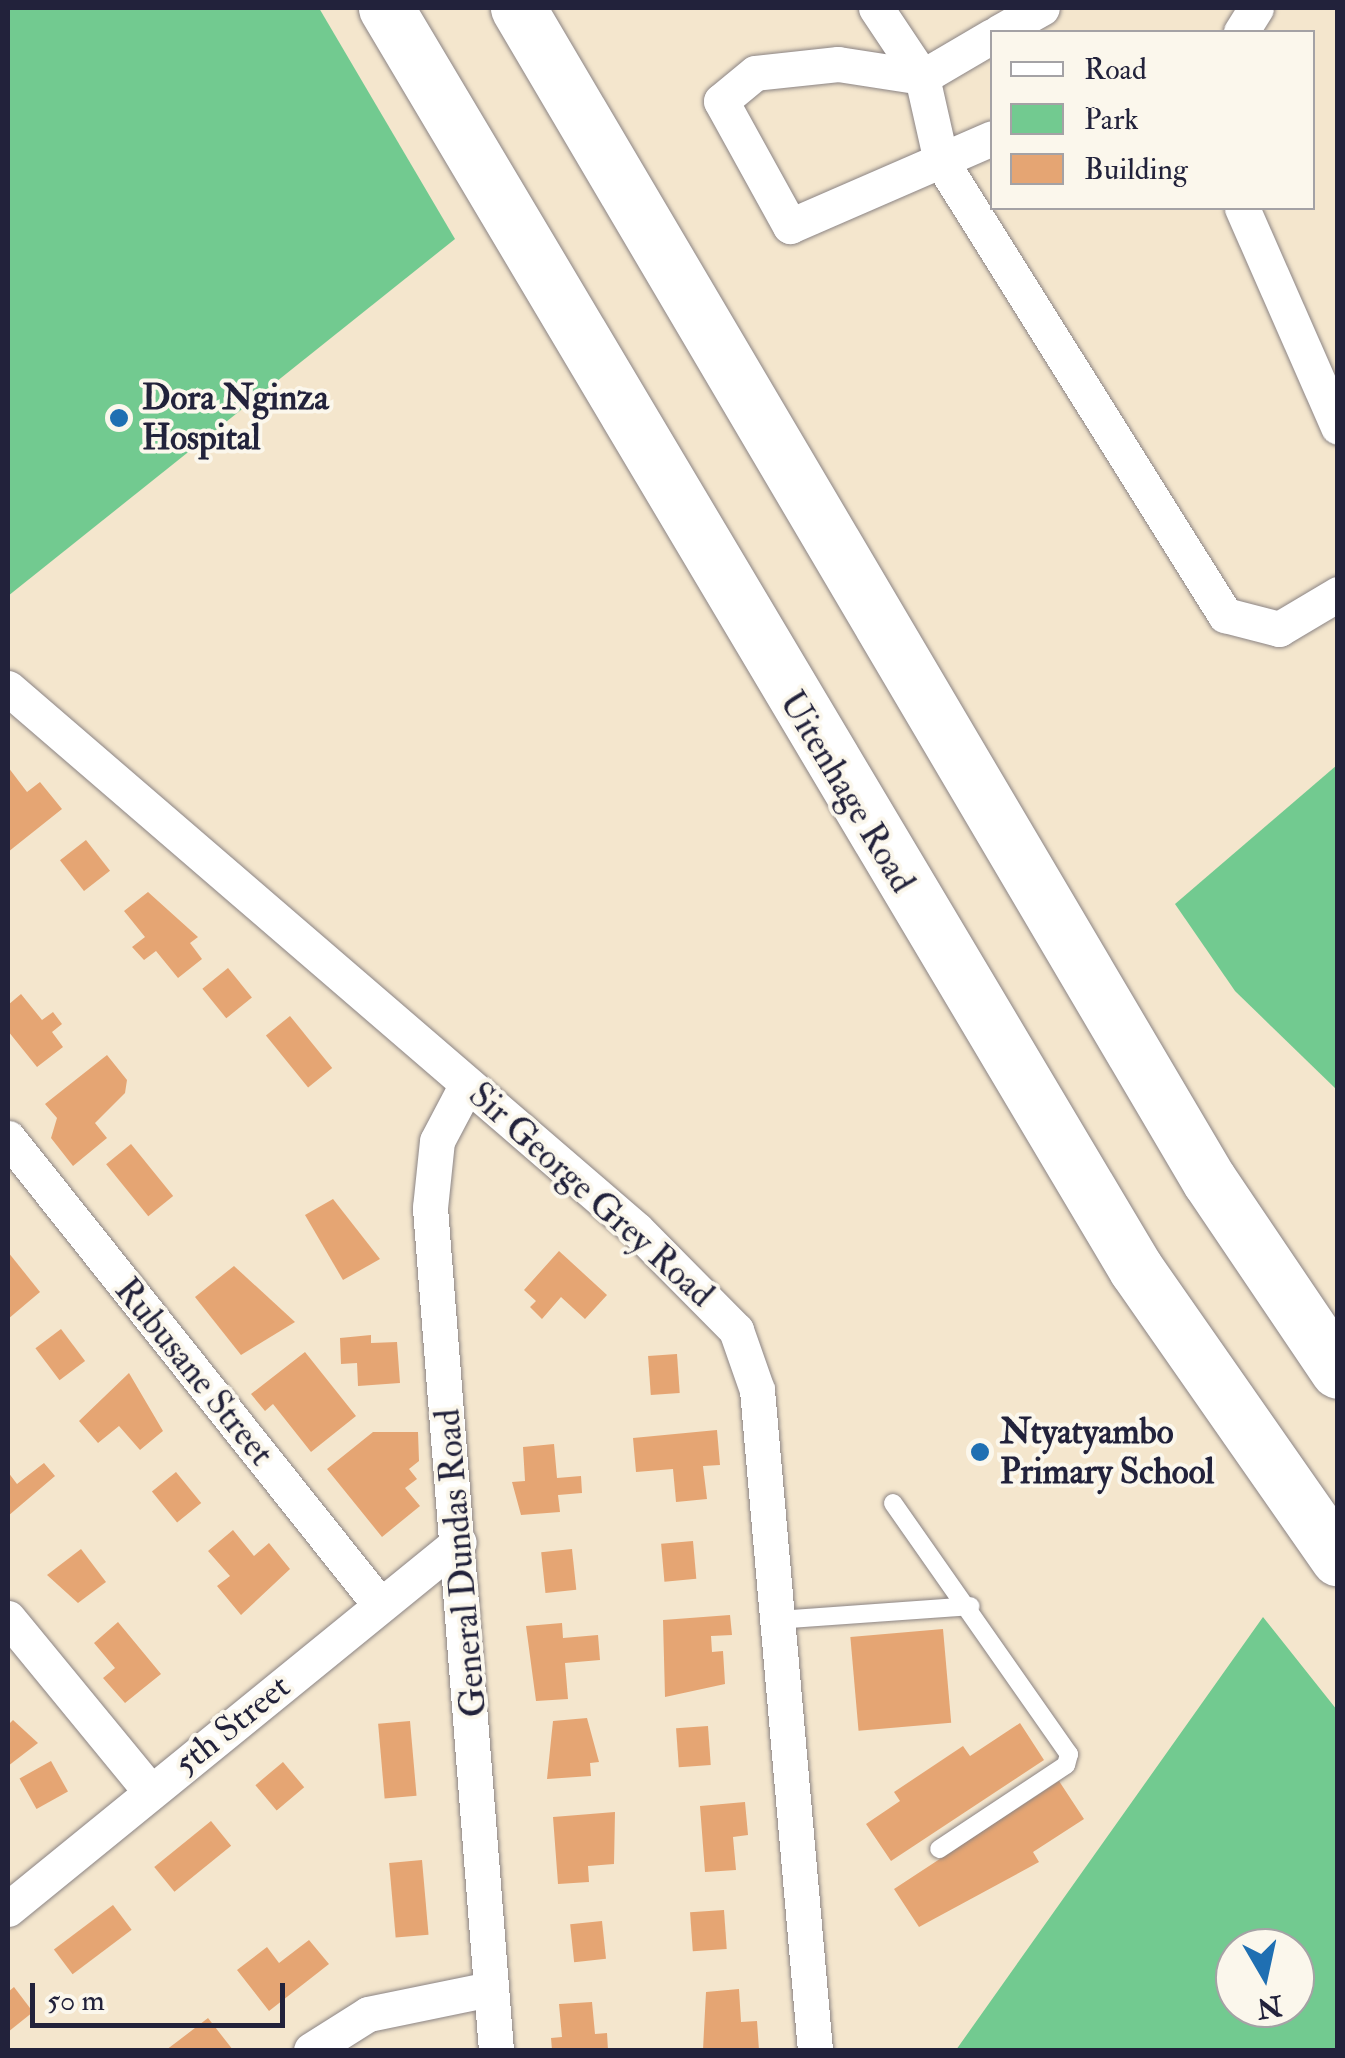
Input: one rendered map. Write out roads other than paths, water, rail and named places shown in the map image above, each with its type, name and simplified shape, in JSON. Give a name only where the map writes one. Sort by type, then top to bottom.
[{"type":"main road","name":"Uitenhage Road","points":[[386,8],[1136,1269],[1338,1559]]},
{"type":"main road","points":[[518,8],[1209,1180],[1338,1371]]},
{"type":"street","points":[[876,8],[922,78],[942,161],[1052,351],[1226,615],[1279,629],[1338,594]]},
{"type":"street","points":[[999,26],[1042,8]]},
{"type":"street","points":[[1242,30],[1256,8]]},
{"type":"street","points":[[990,32],[922,78],[838,64],[755,72],[720,102],[790,226],[990,139]]},
{"type":"street","points":[[1243,210],[1338,428]]},
{"type":"street","name":"Sir George Grey Road","points":[[20,694],[468,1084],[736,1330],[757,1390],[815,2050]]},
{"type":"street","name":"General Dundas Road","points":[[468,1084],[437,1141],[430,1180],[496,2050]]},
{"type":"street","name":"Rubusane Street","points":[[8,1138],[380,1605]]},
{"type":"street","name":"5th Street","points":[[8,1909],[459,1542]]},
{"type":"street","points":[[8,1618],[150,1791]]},
{"type":"street","points":[[310,2050],[368,2014],[490,1989]]},
{"type":"lane","points":[[893,1503],[970,1606],[1070,1754],[1066,1766],[939,1849]]},
{"type":"lane","points":[[777,1620],[970,1606]]},
{"type":"place","name":"Dora Nginza Hospital","points":[[119,418]]},
{"type":"place","name":"Ntyatyambo Primary School","points":[[980,1452]]}]
